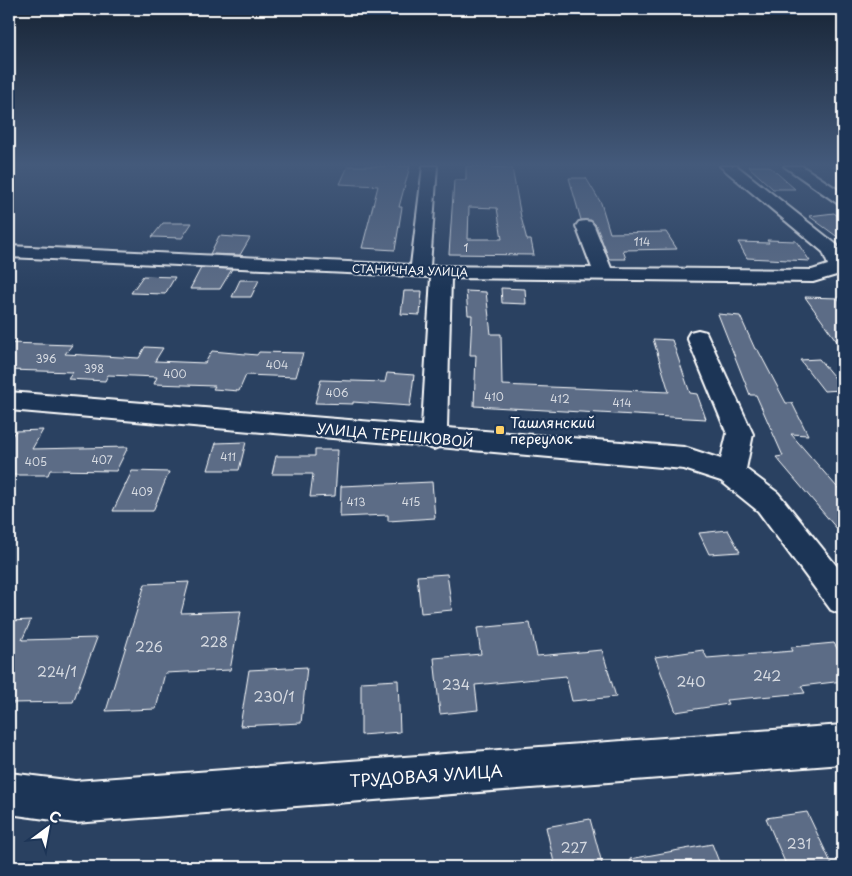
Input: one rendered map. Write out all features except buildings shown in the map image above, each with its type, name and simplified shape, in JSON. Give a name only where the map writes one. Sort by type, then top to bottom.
[{"type":"street","points":[[430,207],[434,439]]},
{"type":"street","points":[[778,207],[831,249],[839,268],[821,274]]},
{"type":"street","points":[[585,226],[604,274]]},
{"type":"street","name":"СТАНИЧНАЯ УЛИЦА","points":[[9,251],[431,271],[604,274],[821,274]]},
{"type":"street","points":[[821,274],[843,286]]},
{"type":"street","points":[[698,337],[740,434],[731,473]]},
{"type":"street","name":"УЛИЦА ТЕРЕШКОВОЙ","points":[[9,401],[434,439],[684,458],[731,473],[768,502],[843,599]]},
{"type":"street","name":"ТРУДОВАЯ УЛИЦА","points":[[9,794],[75,802],[843,744]]},
{"type":"place","name":"Ташлянский переулок","points":[[500,430]]}]
